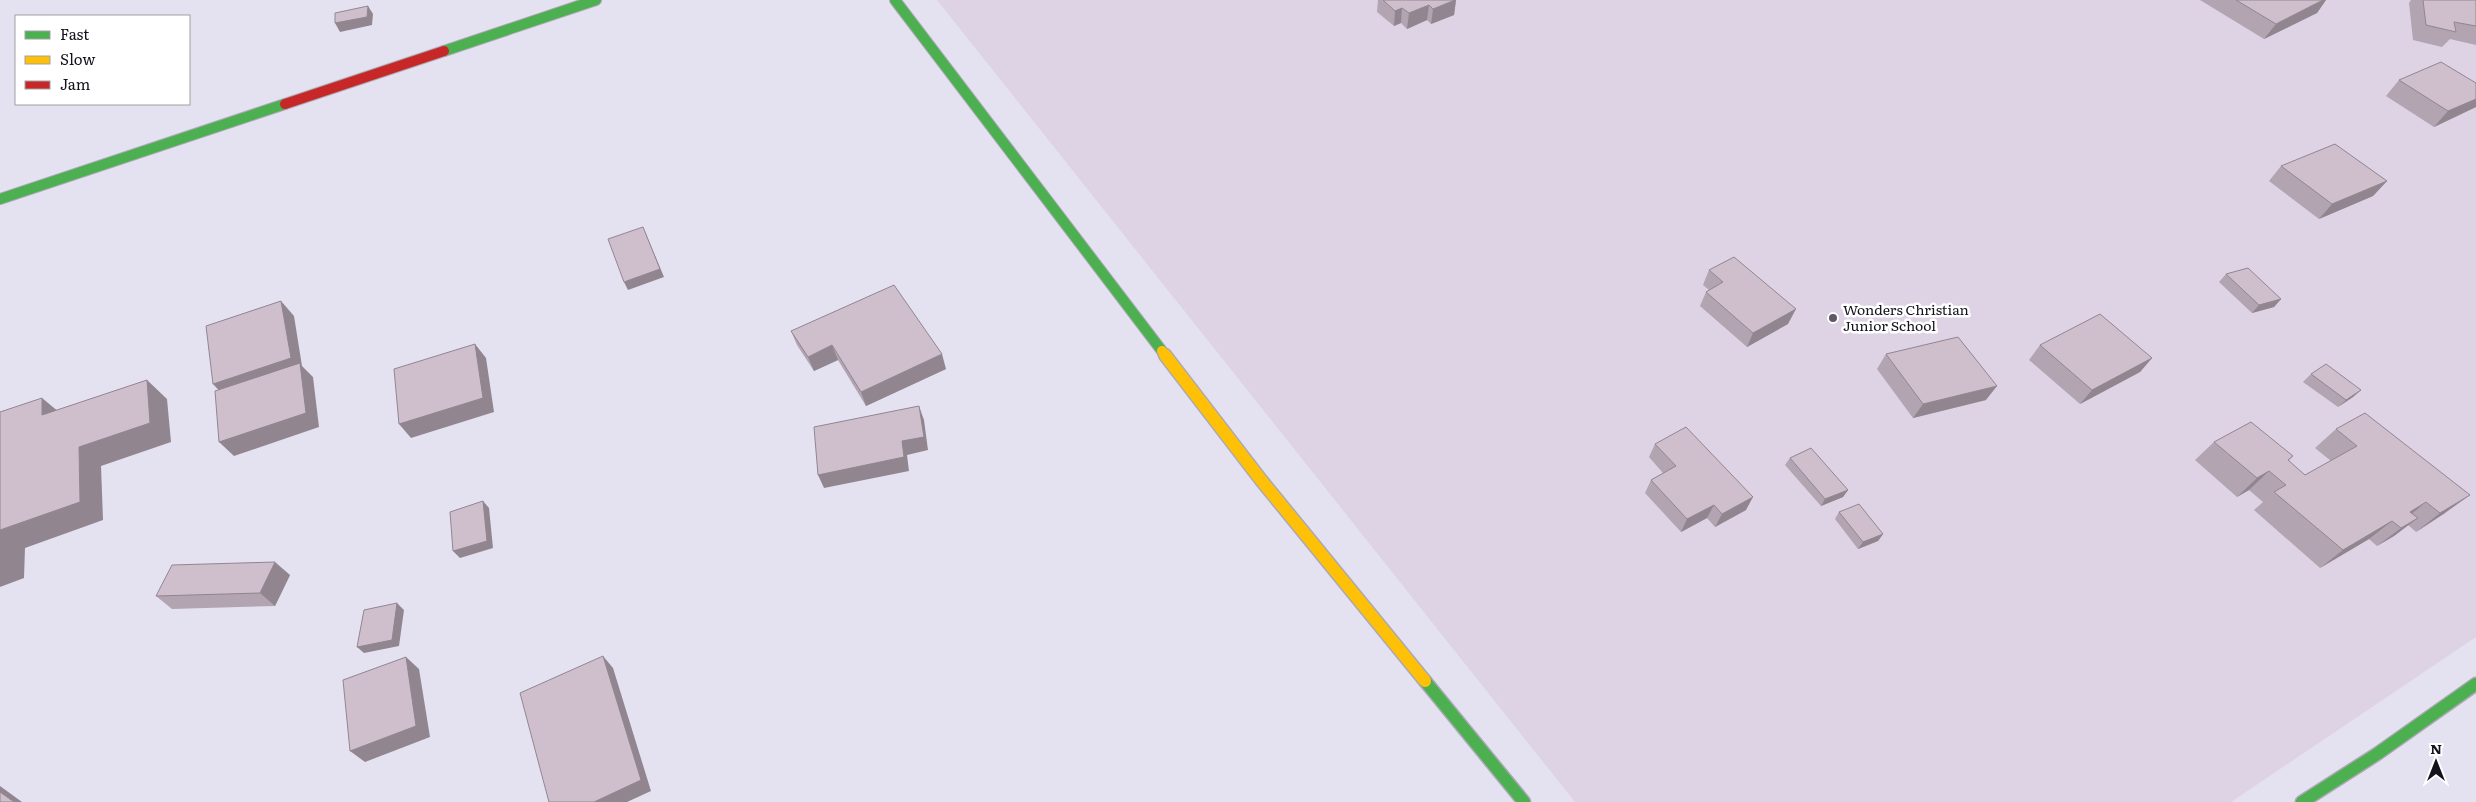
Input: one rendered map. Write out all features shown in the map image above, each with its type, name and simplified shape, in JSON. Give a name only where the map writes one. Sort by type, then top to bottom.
[{"type":"street","points":[[0,199],[596,0]]},
{"type":"street","points":[[895,0],[1261,480],[1524,802]]},
{"type":"street","points":[[2302,802],[2377,754],[2476,684]]},
{"type":"shaded area","name":"Wonders Christian Junior School","points":[[937,0],[2476,0],[2476,637],[2231,802],[1575,802]]},
{"type":"building","points":[[1383,0],[1455,0],[1433,9],[1429,5],[1409,13],[1402,8],[1395,11]]},
{"type":"building","points":[[2236,0],[2323,0],[2276,24]]},
{"type":"building","points":[[2423,0],[2476,0],[2476,26],[2454,22],[2456,32],[2426,25]]},
{"type":"building","points":[[368,6],[367,17],[335,23],[335,13]]},
{"type":"building","points":[[2441,62],[2476,83],[2476,99],[2448,111],[2399,80]]},
{"type":"building","points":[[2335,144],[2387,181],[2332,204],[2281,166]]},
{"type":"building","points":[[643,227],[660,269],[624,282],[608,239]]},
{"type":"building","points":[[1734,257],[1796,309],[1753,333],[1706,292],[1723,282],[1709,270]]},
{"type":"building","points":[[2248,268],[2281,299],[2259,305],[2226,274]]},
{"type":"building","points":[[894,285],[942,354],[861,392],[832,345],[808,357],[791,331]]},
{"type":"building","points":[[281,301],[291,358],[213,384],[206,326]]},
{"type":"building","points":[[2100,314],[2152,358],[2092,390],[2040,345]]},
{"type":"building","points":[[1958,337],[1997,386],[1923,404],[1886,354]]},
{"type":"building","points":[[475,344],[483,398],[399,424],[394,369]]},
{"type":"building","points":[[300,363],[306,413],[219,442],[215,391]]},
{"type":"building","points":[[2326,364],[2361,390],[2346,400],[2311,374]]},
{"type":"building","points":[[147,380],[150,423],[79,447],[80,502],[0,530],[0,412],[42,398],[42,415]]},
{"type":"building","points":[[919,406],[924,437],[902,441],[904,457],[818,475],[814,427]]},
{"type":"building","points":[[2365,413],[2470,495],[2440,513],[2426,502],[2410,512],[2418,518],[2401,528],[2392,521],[2343,550],[2274,492],[2286,485],[2269,471],[2257,478],[2214,442],[2251,422],[2293,456],[2288,460],[2305,475],[2357,446],[2336,429]]},
{"type":"building","points":[[1686,427],[1753,497],[1722,514],[1714,505],[1687,519],[1651,480],[1676,466],[1655,444]]},
{"type":"building","points":[[1811,448],[1848,490],[1825,499],[1790,458]]},
{"type":"building","points":[[483,501],[487,541],[453,551],[450,512]]},
{"type":"building","points":[[1859,504],[1883,534],[1863,542],[1839,512]]},
{"type":"building","points":[[275,562],[260,593],[156,596],[172,565]]},
{"type":"building","points":[[397,603],[392,640],[357,647],[364,610]]},
{"type":"building","points":[[603,656],[641,780],[594,802],[549,802],[520,693]]},
{"type":"building","points":[[406,657],[416,726],[350,751],[343,680]]},
{"type":"building","points":[[0,792],[14,802],[0,802]]},
{"type":"traffic: fast","points":[[444,51],[596,0]]},
{"type":"traffic: fast","points":[[895,0],[1162,351]]},
{"type":"traffic: fast","points":[[0,199],[285,104]]},
{"type":"traffic: fast","points":[[1425,681],[1524,802]]},
{"type":"traffic: fast","points":[[2302,802],[2377,754],[2476,684]]},
{"type":"traffic: slow","points":[[1162,351],[1261,480],[1425,681]]},
{"type":"traffic: jam","points":[[285,104],[444,51]]},
{"type":"place","name":"Wonders Christian Junior School","points":[[1833,318]]}]
